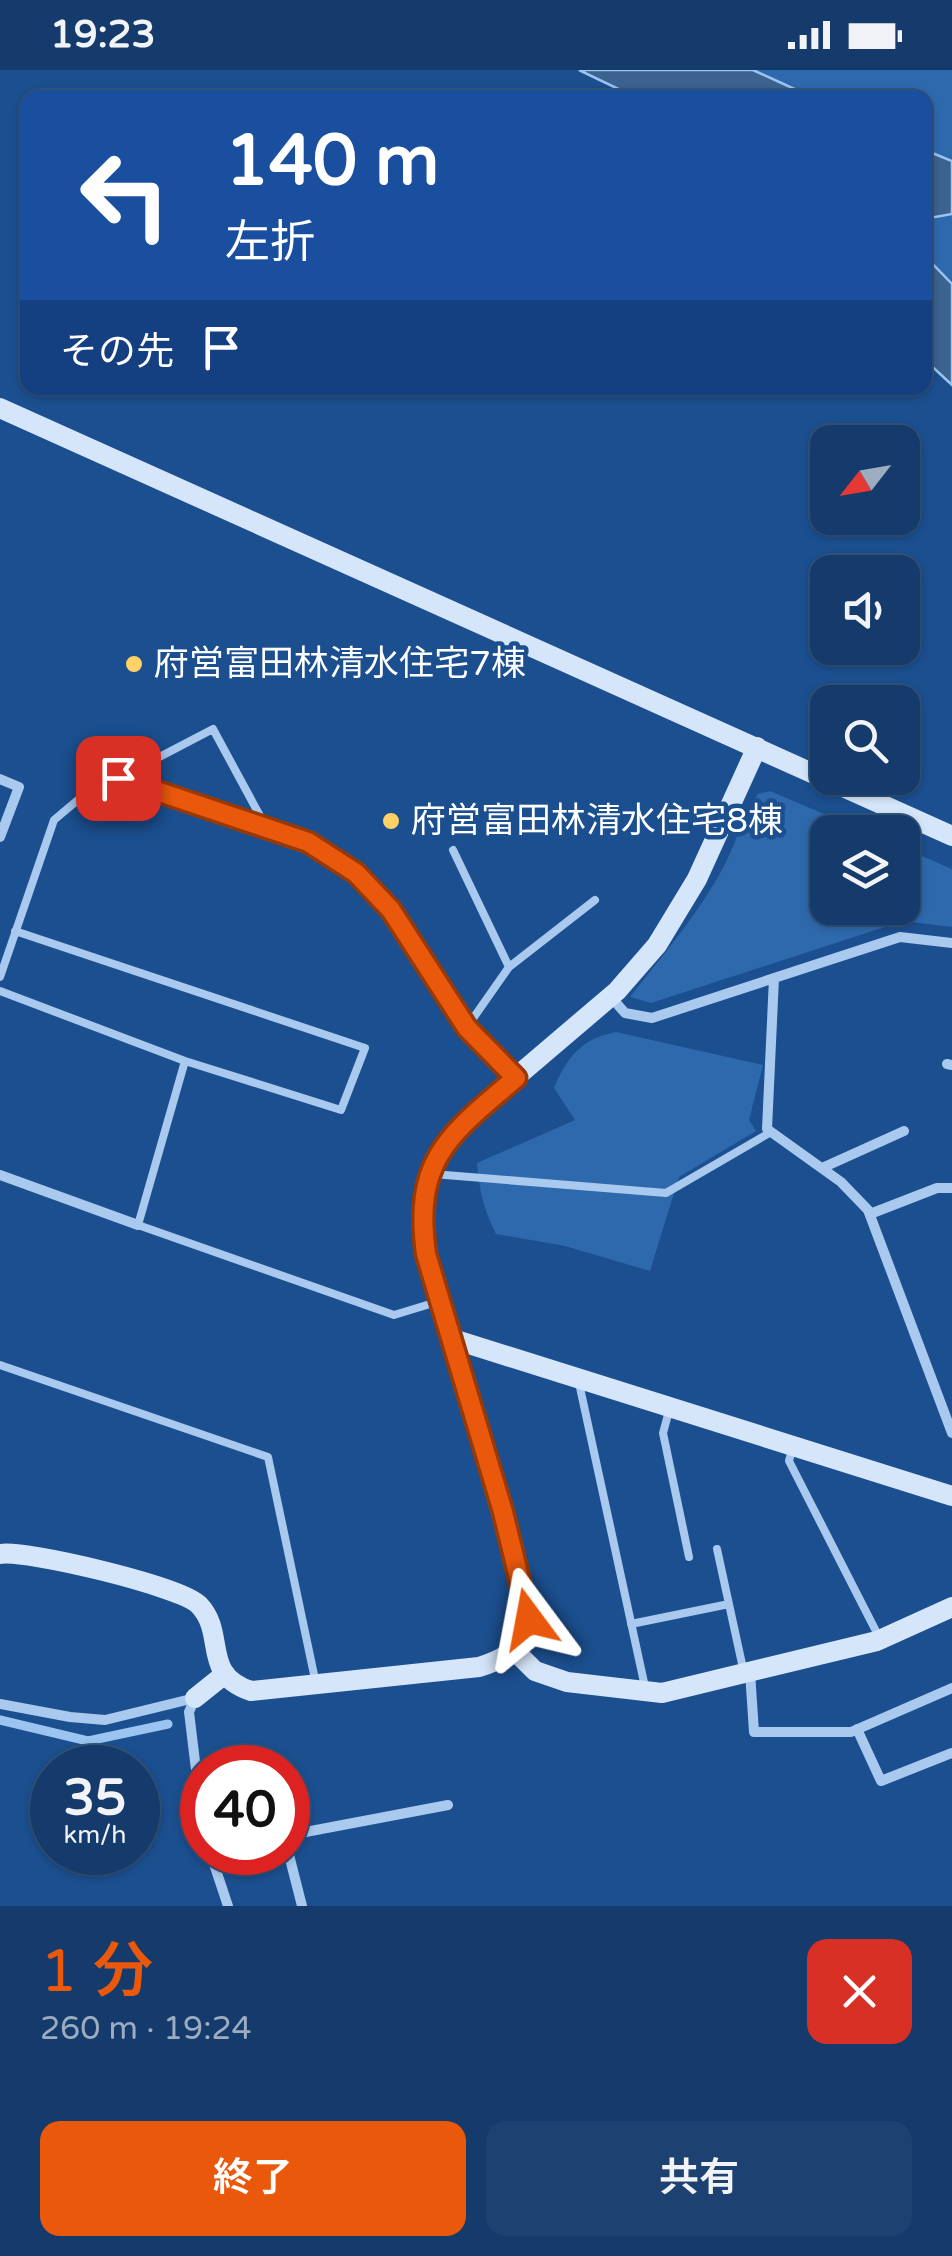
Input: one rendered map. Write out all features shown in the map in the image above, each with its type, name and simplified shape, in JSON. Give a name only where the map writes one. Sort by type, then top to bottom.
[{"type":"street","points":[[0,408],[952,836]]},
{"type":"street","points":[[0,1554],[18,1553],[62,1563],[177,1591],[193,1599],[208,1615],[216,1659],[225,1674],[239,1687],[251,1691],[478,1667],[514,1650],[526,1634],[529,1619],[525,1594],[426,1254],[422,1203],[435,1159],[461,1124],[612,997],[657,945],[697,878],[757,747]]},
{"type":"street","points":[[0,778],[19,787],[0,837]]},
{"type":"street","points":[[612,997],[624,1012],[652,1018],[900,937],[952,943]]},
{"type":"street","points":[[774,978],[767,1129],[841,1182],[870,1214],[952,1433]]},
{"type":"street","points":[[822,1168],[904,1131]]},
{"type":"street","points":[[0,1175],[138,1225]]},
{"type":"street","points":[[870,1214],[937,1188],[952,1188]]},
{"type":"street","points":[[453,1339],[952,1496]]},
{"type":"street","points":[[514,1650],[535,1670],[567,1682],[662,1693],[880,1639],[952,1606]]},
{"type":"street","points":[[747,1672],[754,1732],[857,1729],[952,1688]]},
{"type":"street","points":[[193,1745],[189,1712],[196,1698],[225,1674]]},
{"type":"street","points":[[0,1704],[70,1718],[105,1720],[196,1698]]},
{"type":"street","points":[[857,1729],[880,1782],[952,1754]]},
{"type":"street","points":[[310,1831],[448,1805]]},
{"type":"street","points":[[218,1875],[228,1906]]},
{"type":"street","points":[[294,1875],[302,1906]]},
{"type":"lane","points":[[0,978],[54,820],[79,799],[213,730],[266,826]]},
{"type":"lane","points":[[118,778],[308,842],[356,873],[391,910],[467,1028],[516,1078]]},
{"type":"lane","points":[[452,850],[509,968]]},
{"type":"lane","points":[[467,1028],[509,968],[595,900]]},
{"type":"lane","points":[[0,992],[186,1061],[342,1110],[366,1048],[15,931]]},
{"type":"lane","points":[[186,1061],[138,1225],[394,1315],[440,1301]]},
{"type":"lane","points":[[430,1174],[666,1193],[771,1132]]},
{"type":"lane","points":[[0,1364],[268,1457],[316,1684]]},
{"type":"lane","points":[[578,1378],[646,1691]]},
{"type":"lane","points":[[670,1407],[663,1432],[689,1557]]},
{"type":"lane","points":[[794,1446],[789,1461],[880,1639]]},
{"type":"lane","points":[[717,1549],[747,1672]]},
{"type":"lane","points":[[632,1624],[729,1604]]},
{"type":"shaded area","points":[[579,70],[753,70],[797,90],[620,90]]},
{"type":"shaded area","points":[[753,70],[952,70],[952,163],[932,153],[932,90],[797,90]]},
{"type":"shaded area","points":[[932,153],[952,161],[952,214],[932,217]]},
{"type":"shaded area","points":[[952,214],[952,284],[932,263],[932,217]]},
{"type":"shaded area","points":[[932,263],[952,284],[952,385],[932,366]]},
{"type":"shaded area","points":[[770,791],[826,815],[810,815],[810,925],[891,925],[651,1003],[630,997],[704,899],[758,794]]},
{"type":"shaded area","points":[[920,855],[952,869],[952,927],[920,923]]},
{"type":"shaded area","points":[[616,1032],[763,1065],[749,1120],[756,1131],[679,1177],[650,1271],[565,1246],[496,1234],[479,1182],[477,1163],[575,1120],[554,1088],[559,1077],[584,1045]]},
{"type":"waterway","points":[[0,1720],[88,1741],[168,1724]]},
{"type":"place","name":"府営富田林清水住宅7棟","points":[[134,664]]},
{"type":"place","name":"府営富田林清水住宅8棟","points":[[391,821]]},
{"type":"route","points":[[118,778],[308,842],[356,873],[391,910],[467,1028],[516,1078],[461,1124],[435,1159],[422,1203],[422,1224],[426,1254],[503,1512],[529,1619]]}]
